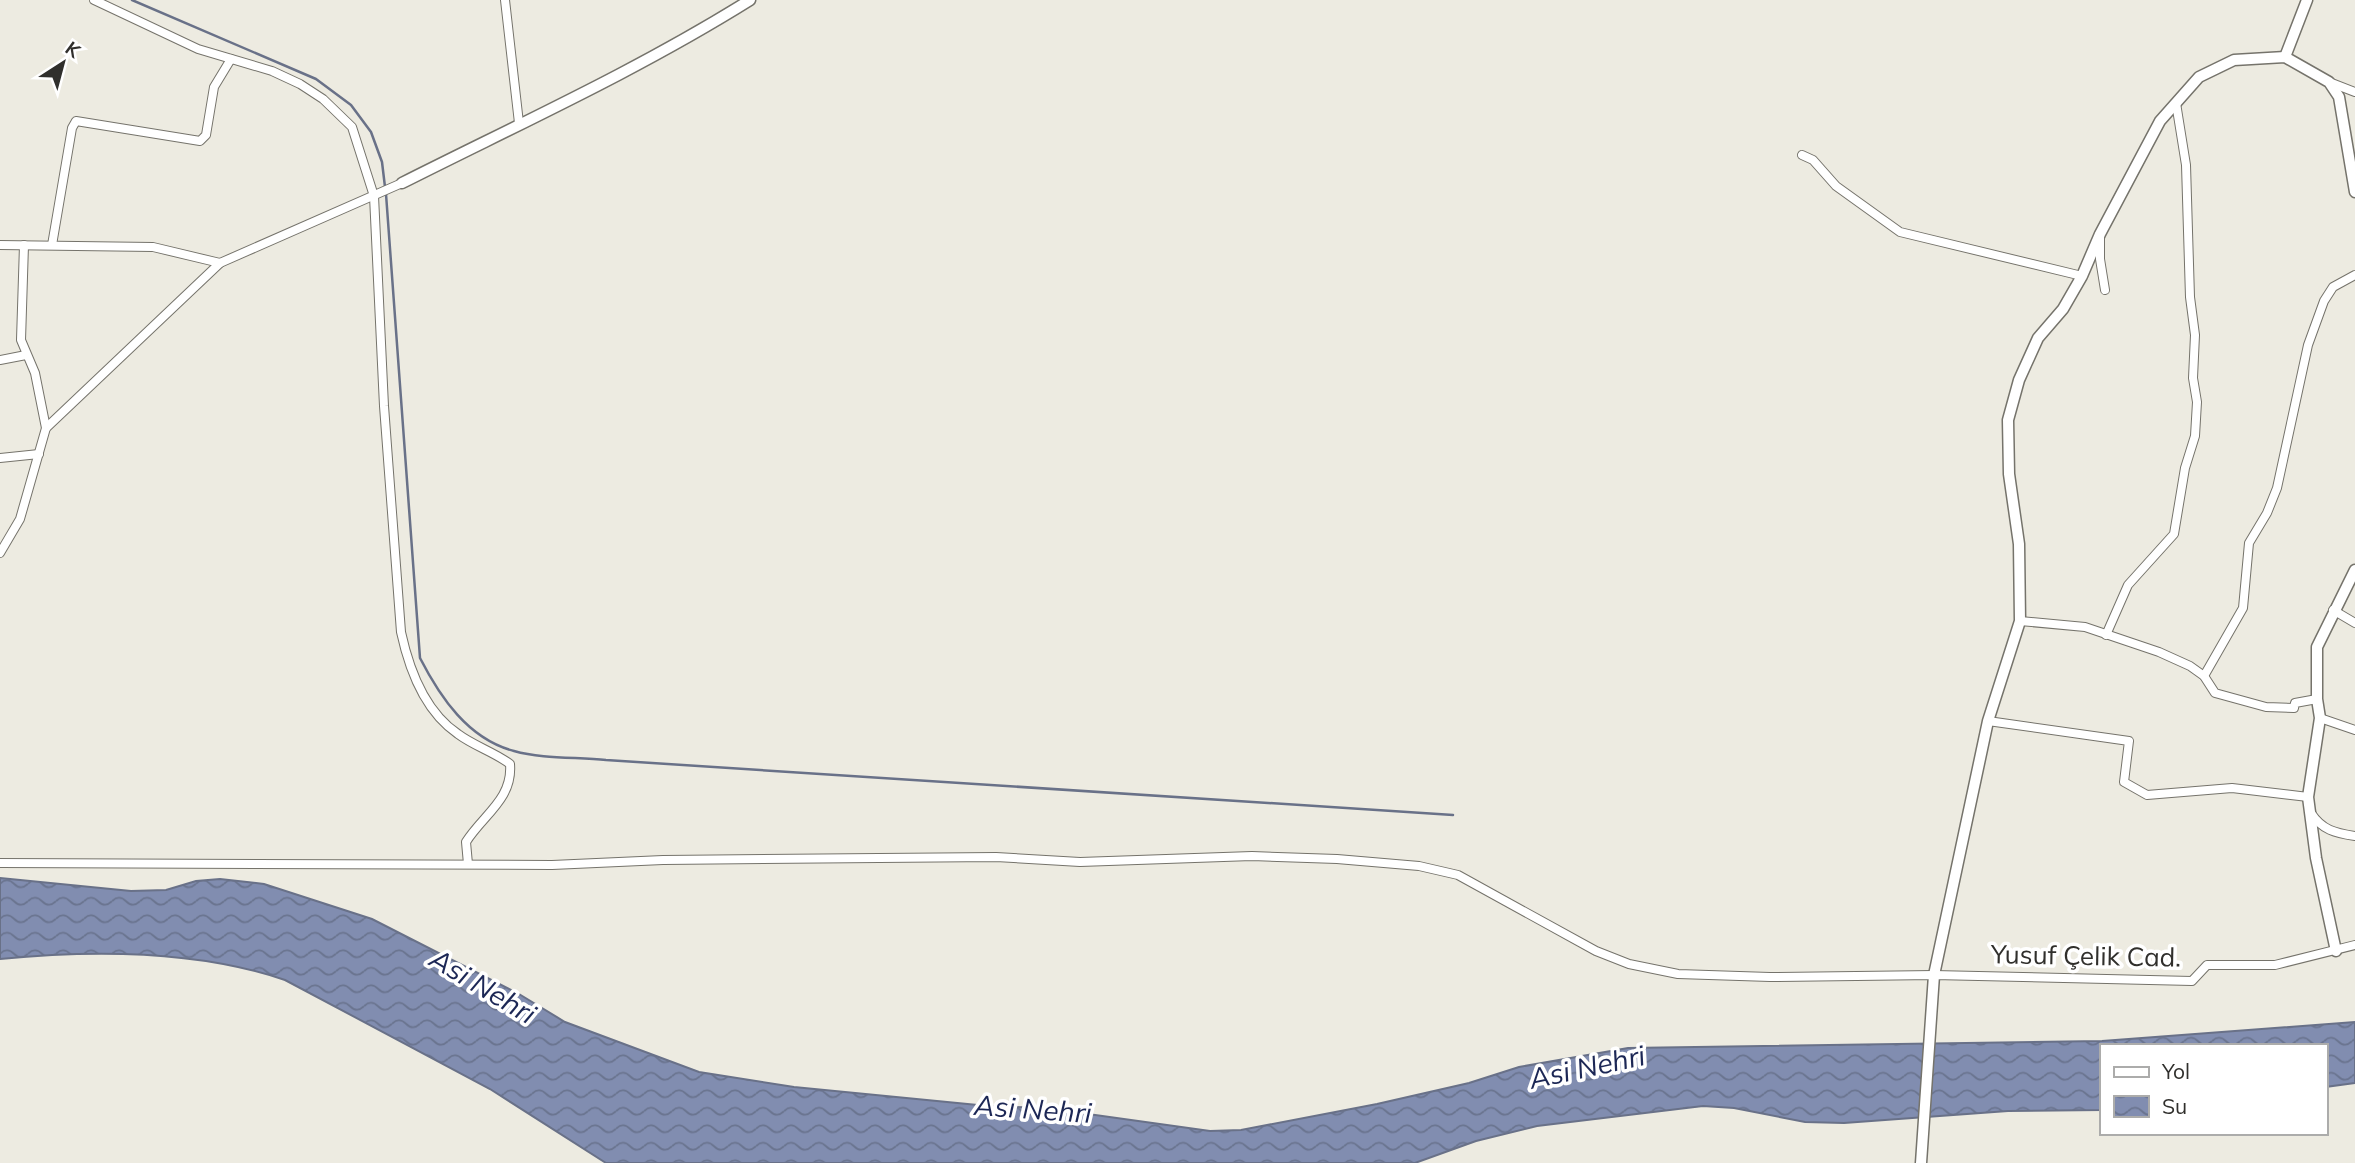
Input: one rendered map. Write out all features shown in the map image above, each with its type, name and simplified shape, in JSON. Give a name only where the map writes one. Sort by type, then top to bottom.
[{"type":"street","points":[[94,0],[198,49],[272,71],[300,84],[323,99],[352,127],[374,195],[384,406],[401,632],[408,661],[420,690],[455,732],[510,764],[511,777],[507,791],[466,842],[468,864]]},
{"type":"street","points":[[505,0],[519,124]]},
{"type":"street","points":[[46,428],[220,263],[402,183],[585,94],[682,42],[750,0]]},
{"type":"street","points":[[2285,57],[2307,0]]},
{"type":"street","points":[[1921,1163],[1934,975],[1988,721],[2020,621],[2019,544],[2009,474],[2008,420],[2019,380],[2038,338],[2063,309],[2082,276],[2100,234],[2160,121],[2199,77],[2234,60],[2285,57],[2329,82],[2355,92]]},
{"type":"street","points":[[52,245],[72,128],[76,121],[200,141],[206,135],[214,87],[231,59]]},
{"type":"street","points":[[2329,82],[2339,97],[2355,192]]},
{"type":"street","points":[[2106,635],[2128,585],[2174,534],[2185,467],[2195,436],[2195,335],[2190,298],[2186,165],[2176,103]]},
{"type":"street","points":[[1802,155],[1814,160],[1836,186],[1900,232],[2082,276]]},
{"type":"street","points":[[2100,234],[2100,259],[2105,290]]},
{"type":"street","points":[[0,245],[153,247],[220,263]]},
{"type":"street","points":[[0,553],[20,519],[46,428],[34,373],[21,340],[24,245]]},
{"type":"street","points":[[2204,676],[2243,608],[2249,543],[2267,513],[2277,488],[2308,345],[2323,301],[2333,288],[2355,275]]},
{"type":"street","points":[[0,360],[26,355]]},
{"type":"street","points":[[0,458],[39,454]]},
{"type":"street","points":[[2336,951],[2315,858],[2308,797],[2320,718],[2317,699],[2317,647],[2355,570]]},
{"type":"street","points":[[2333,610],[2355,623]]},
{"type":"street","points":[[2020,621],[2085,628],[2159,652],[2190,666],[2204,676],[2214,693],[2266,707],[2294,708],[2295,703],[2317,699]]},
{"type":"street","points":[[2320,718],[2355,730]]},
{"type":"street","points":[[1988,721],[2129,741],[2124,782],[2147,795],[2232,788],[2308,797]]},
{"type":"street","points":[[2311,813],[2319,825],[2334,833],[2355,836]]},
{"type":"street","name":"Yusuf Çelik Cad.","points":[[0,863],[468,864],[996,858],[1080,862],[1252,856],[1385,862],[1440,869],[1458,875],[1579,943],[1642,968],[1678,974],[1934,975],[2192,981],[2207,965],[2275,965],[2355,945]]},
{"type":"water","name":"Asi Nehri","points":[[0,878],[131,891],[166,890],[196,881],[220,879],[264,884],[372,919],[519,994],[565,1022],[699,1072],[794,1087],[988,1106],[1045,1108],[1210,1131],[1241,1130],[1377,1104],[1469,1083],[1519,1067],[1628,1048],[2102,1041],[2355,1022],[2355,1083],[2327,1087],[2327,1044],[2100,1044],[2100,1110],[2008,1111],[1844,1123],[1805,1122],[1734,1108],[1703,1106],[1537,1126],[1476,1141],[1415,1163],[606,1163],[490,1089],[285,980],[216,963],[144,955],[71,954],[0,959]]},
{"type":"waterway","points":[[132,0],[316,79],[351,105],[371,132],[382,162],[385,187]]},
{"type":"waterway","points":[[386,194],[420,658],[457,715],[483,737],[514,751],[548,757],[1453,815]]}]
